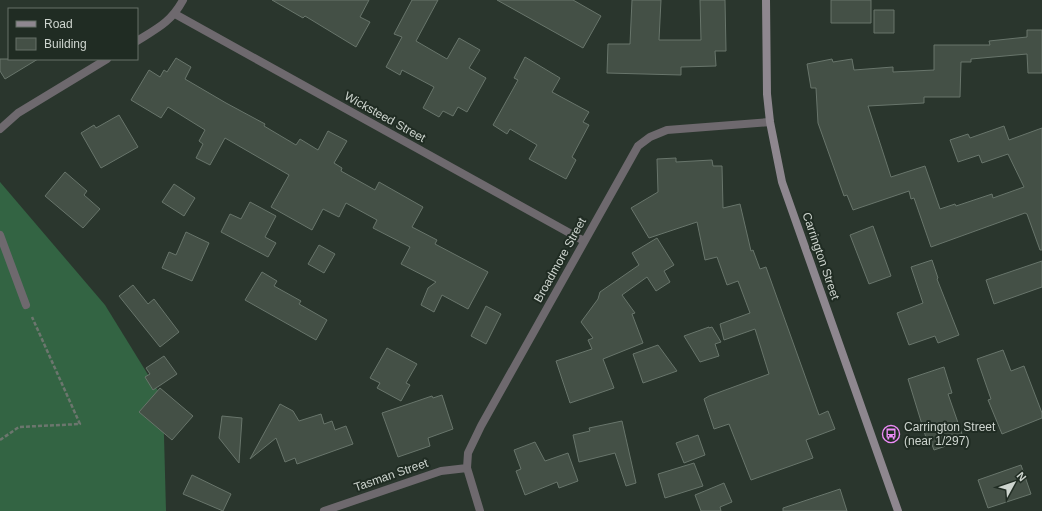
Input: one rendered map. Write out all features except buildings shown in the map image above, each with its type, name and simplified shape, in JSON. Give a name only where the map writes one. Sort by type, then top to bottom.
[{"type":"main road","name":"Carrington Street","points":[[766,0],[767,94],[770,122],[782,182],[898,511]]},
{"type":"street","points":[[138,40],[162,25],[175,14],[183,0]]},
{"type":"street","name":"Wicksteed Street","points":[[175,14],[584,241]]},
{"type":"street","points":[[0,130],[18,113],[105,60]]},
{"type":"street","name":"Broadmore Street","points":[[480,511],[472,489],[467,468],[468,453],[481,426],[638,146],[650,137],[666,130],[770,122]]},
{"type":"street","points":[[0,235],[26,305]]},
{"type":"street","name":"Tasman Street","points":[[324,511],[441,471],[467,468]]},
{"type":"path","points":[[0,440],[19,427],[80,424],[26,305]]},
{"type":"green space","points":[[0,182],[105,305],[163,399],[166,511],[0,511]]},
{"type":"place","name":"Carrington Street (near 1/297)","points":[[891,434]]}]
